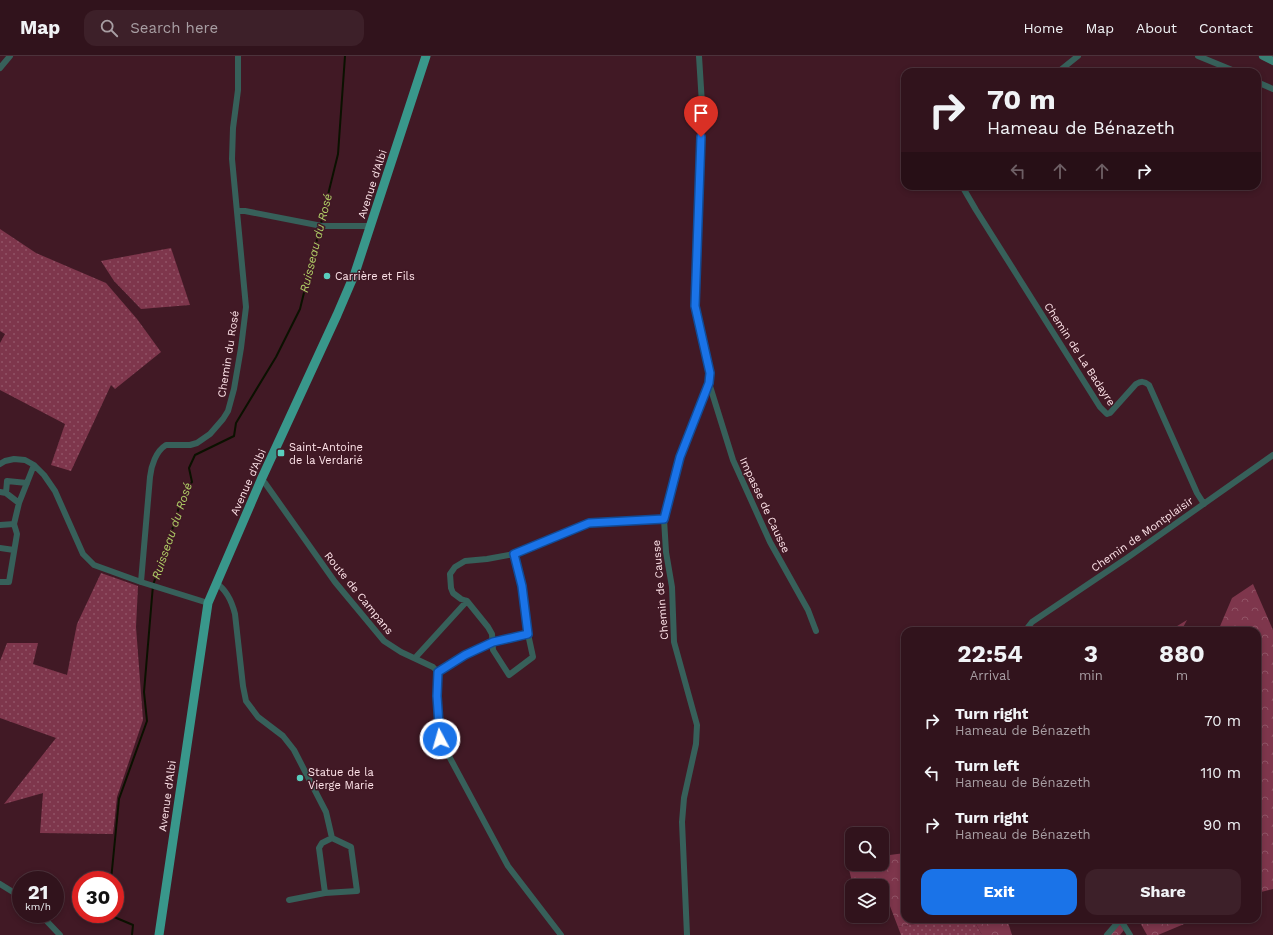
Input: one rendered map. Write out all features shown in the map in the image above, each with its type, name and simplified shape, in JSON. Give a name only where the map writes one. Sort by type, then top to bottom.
[{"type":"main road","name":"Avenue d'Albi","points":[[159,935],[208,603],[261,480],[355,273],[426,56]]},
{"type":"main road","points":[[1263,56],[1273,61]]},
{"type":"street","points":[[0,68],[10,56]]},
{"type":"street","name":"Chemin du Rosé","points":[[141,582],[150,477],[154,461],[163,446],[190,445],[197,443],[210,434],[228,411],[234,389],[246,307],[232,159],[233,128],[238,90],[238,56]]},
{"type":"street","name":"Chemin de Causse","points":[[687,935],[682,822],[684,798],[696,744],[696,725],[674,642],[673,594],[666,552],[664,519],[680,457],[709,383],[710,373],[695,306],[702,104],[699,56]]},
{"type":"street","points":[[1063,68],[1078,56]]},
{"type":"street","points":[[1198,56],[1227,68]]},
{"type":"street","points":[[1261,84],[1273,90]]},
{"type":"street","name":"Chemin de La Badayre","points":[[964,190],[1100,407],[1107,414],[1110,413],[1136,384],[1144,382],[1149,385],[1197,493],[1204,504]]},
{"type":"street","points":[[236,211],[244,211],[321,226],[371,226]]},
{"type":"street","name":"Impasse de Causse","points":[[709,383],[733,460],[770,542],[808,610],[816,630]]},
{"type":"street","name":"Chemin de Montplaisir","points":[[1028,627],[1032,622],[1273,455]]},
{"type":"street","points":[[0,464],[4,461],[14,459],[25,460],[34,465],[44,475],[53,487],[77,541],[88,560],[98,568],[208,603]]},
{"type":"street","points":[[0,582],[10,582],[17,534],[14,524],[19,502],[34,465]]},
{"type":"street","name":"Route de Campans","points":[[261,480],[265,483],[334,582],[384,641],[401,652],[433,667],[438,672]]},
{"type":"street","points":[[19,502],[3,493],[7,481],[27,483]]},
{"type":"street","points":[[514,554],[522,586],[528,634],[533,657],[509,675],[493,650],[492,634],[467,601],[457,597],[451,588],[450,574],[455,567],[465,561],[514,554],[589,523],[664,519]]},
{"type":"street","points":[[0,524],[14,524]]},
{"type":"street","points":[[0,548],[14,550]]},
{"type":"street","points":[[216,583],[224,589],[234,610],[246,701],[258,717],[284,736],[294,750],[326,812],[332,838]]},
{"type":"street","points":[[415,658],[467,601]]},
{"type":"street","points":[[528,634],[493,642],[465,655],[438,672],[439,729],[443,745],[508,866],[561,935]]},
{"type":"street","points":[[289,900],[325,893],[357,891],[350,846],[332,838]]},
{"type":"street","points":[[325,893],[319,848],[322,843],[332,838]]},
{"type":"street","points":[[0,884],[12,891]]},
{"type":"street","points":[[49,923],[60,935]]},
{"type":"street","points":[[1107,935],[1117,923]]},
{"type":"street","points":[[1122,923],[1130,935]]},
{"type":"green space","points":[[0,229],[36,253],[106,283],[137,319],[161,352],[115,389],[111,385],[71,471],[51,465],[65,424],[0,390],[0,343],[5,334],[0,331]]},
{"type":"green space","points":[[171,248],[190,305],[141,309],[114,281],[101,261]]},
{"type":"green space","points":[[101,573],[138,586],[136,627],[143,720],[117,797],[113,834],[40,833],[43,793],[4,804],[56,738],[0,718],[0,661],[7,643],[38,643],[33,664],[67,675],[77,624]]},
{"type":"green space","points":[[1253,584],[1273,630],[1273,889],[1261,892],[1261,627],[1220,627],[1232,598]]},
{"type":"green space","points":[[1187,620],[1183,627],[1176,627]]},
{"type":"green space","points":[[901,854],[901,923],[920,923],[898,927],[889,903],[889,879],[851,879],[849,871],[889,871],[889,855]]},
{"type":"green space","points":[[920,923],[975,923],[982,935],[901,935],[898,927]]},
{"type":"green space","points":[[975,923],[1008,923],[1012,935],[982,935]]},
{"type":"green space","points":[[1114,923],[1119,923],[1124,930],[1120,935],[1104,935]]},
{"type":"green space","points":[[1140,923],[1186,923],[1158,935],[1147,935]]},
{"type":"waterway","name":"Ruisseau du Rosé","points":[[112,871],[119,799],[147,721],[144,692],[153,585],[182,497],[192,482],[189,468],[195,455],[234,436],[236,423],[276,357],[300,309],[338,154],[345,56]]},
{"type":"waterway","name":"Ruisseau du Rosé","points":[[124,921],[133,925],[132,935]]},
{"type":"place","name":"Carrière et Fils","points":[[327,276]]},
{"type":"place","name":"Saint-Antoine de la Verdarié","points":[[281,453]]},
{"type":"place","name":"Statue de la Vierge Marie","points":[[300,778]]},
{"type":"route","points":[[440,739],[437,696],[438,672],[443,667],[493,642],[528,634],[522,586],[514,554],[589,523],[664,519],[680,457],[709,383],[710,373],[695,306],[701,137]]}]
